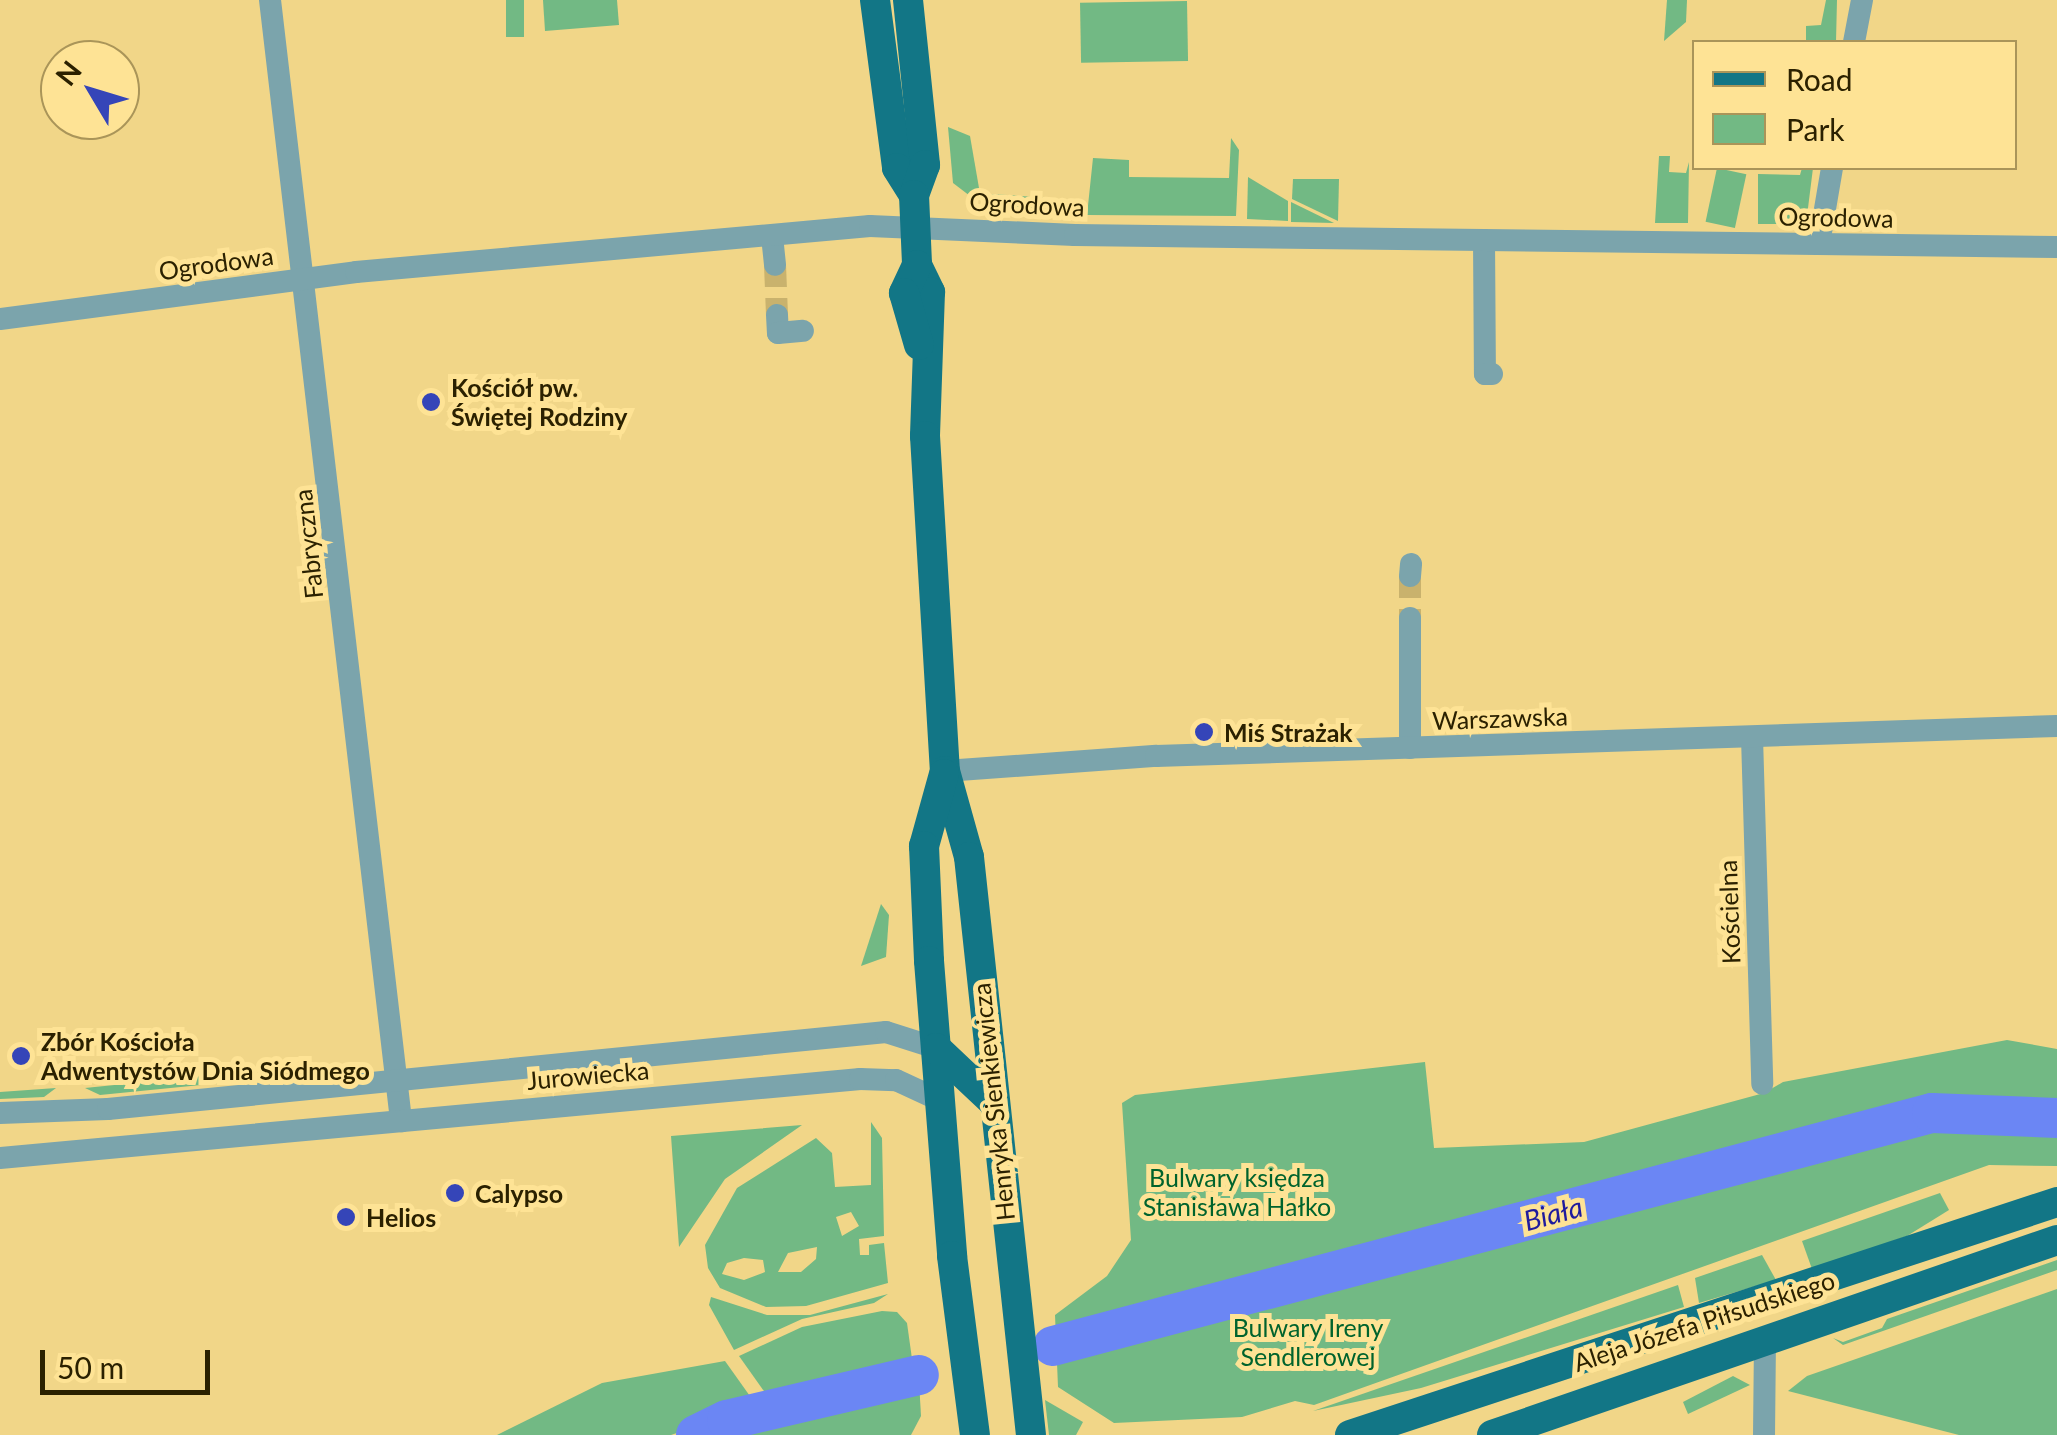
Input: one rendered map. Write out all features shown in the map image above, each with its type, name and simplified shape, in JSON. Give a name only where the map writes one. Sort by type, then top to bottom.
[{"type":"main road","name":"Henryka Sienkiewicza","points":[[875,0],[897,168],[914,195]]},
{"type":"main road","name":"Henryka Sienkiewicza","points":[[908,0],[925,166],[914,195],[917,264],[930,292],[923,357],[944,771],[969,857],[990,1100],[1030,1435]]},
{"type":"main road","name":"Henryka Sienkiewicza","points":[[944,771],[924,846],[939,1100],[976,1435]]},
{"type":"main road","points":[[936,1048],[990,1100]]},
{"type":"main road","name":"Aleja Józefa Piłsudskiego","points":[[1350,1435],[2057,1202]]},
{"type":"main road","name":"Aleja Józefa Piłsudskiego","points":[[1492,1435],[2057,1240]]},
{"type":"street","name":"Fabryczna","points":[[270,0],[301,279],[311,322],[401,1120]]},
{"type":"street","points":[[1854,40],[1862,0]]},
{"type":"street","points":[[1819,244],[1832,170]]},
{"type":"street","name":"Ogrodowa","points":[[0,320],[301,279],[772,236],[916,227],[1484,240],[2057,247]]},
{"type":"street","points":[[772,236],[775,266]]},
{"type":"street","points":[[1484,240],[1485,374],[1492,374]]},
{"type":"street","points":[[778,315],[778,333],[804,331]]},
{"type":"street","points":[[1410,618],[1410,748]]},
{"type":"street","name":"Warszawska","points":[[944,771],[1410,748],[2057,726]]},
{"type":"street","name":"Kościelna","points":[[1752,737],[1762,1084]]},
{"type":"street","name":"Jurowiecka","points":[[0,1112],[251,1096],[886,1032],[936,1048]]},
{"type":"street","points":[[814,1041],[817,1083]]},
{"type":"street","points":[[680,1055],[686,1094]]},
{"type":"street","name":"Jurowiecka","points":[[0,1158],[817,1083],[893,1080],[939,1100]]},
{"type":"street","points":[[238,1136],[251,1096]]},
{"type":"street","points":[[1764,1435],[1765,1341]]},
{"type":"green space","points":[[506,0],[524,0],[524,37],[506,37]]},
{"type":"green space","points":[[543,0],[617,0],[619,25],[545,31]]},
{"type":"green space","points":[[1667,0],[1687,0],[1686,22],[1664,41]]},
{"type":"green space","points":[[1826,0],[1837,0],[1836,40],[1806,40],[1806,26],[1821,25]]},
{"type":"green space","points":[[1187,1],[1188,61],[1081,63],[1080,3]]},
{"type":"green space","points":[[948,127],[970,136],[979,188],[974,199],[953,183]]},
{"type":"green space","points":[[1231,138],[1239,150],[1236,216],[1087,215],[1093,158],[1129,160],[1129,177],[1229,178]]},
{"type":"green space","points":[[1659,156],[1670,156],[1669,172],[1686,173],[1689,162],[1688,223],[1655,223]]},
{"type":"green space","points":[[1717,170],[1746,174],[1735,228],[1706,222]]},
{"type":"green space","points":[[1801,170],[1813,170],[1807,216],[1796,224],[1758,224],[1758,174],[1800,175]]},
{"type":"green space","points":[[1248,177],[1288,201],[1288,221],[1247,219]]},
{"type":"green space","points":[[1293,179],[1339,179],[1338,221],[1292,199]]},
{"type":"green space","points":[[992,194],[1043,198],[1042,211],[991,207]]},
{"type":"green space","points":[[1291,202],[1334,223],[1291,222]]},
{"type":"green space","points":[[881,904],[889,915],[886,957],[861,966]]},
{"type":"green space","points":[[2007,1040],[2057,1049],[2057,1166],[1989,1165],[1314,1405],[1295,1401],[1242,1417],[1114,1423],[1058,1387],[1055,1315],[1107,1276],[1131,1240],[1122,1103],[1135,1095],[1425,1062],[1434,1148],[1584,1142],[1764,1093],[1783,1082]]},
{"type":"green space","points":[[242,1072],[221,1083],[100,1095],[85,1088]]},
{"type":"green space","points":[[56,1088],[44,1097],[0,1099],[0,1092]]},
{"type":"green space","points":[[871,1122],[882,1138],[884,1236],[859,1239],[860,1255],[869,1255],[869,1245],[884,1243],[888,1283],[806,1306],[766,1307],[720,1288],[708,1268],[705,1245],[737,1188],[816,1138],[832,1153],[835,1187],[871,1185]],"holes":[[[851,1212],[859,1226],[842,1236],[836,1217]],[[817,1247],[816,1259],[801,1272],[778,1272],[788,1253]],[[744,1258],[763,1260],[765,1272],[744,1280],[722,1274],[727,1263]]]},
{"type":"green space","points":[[802,1125],[725,1179],[679,1247],[671,1136]]},
{"type":"green space","points":[[1940,1193],[1949,1210],[1907,1236],[1812,1269],[1802,1241]]},
{"type":"green space","points":[[1762,1255],[1776,1280],[1699,1303],[1695,1278]]},
{"type":"green space","points":[[2057,1260],[2057,1270],[1843,1345],[1833,1338],[1843,1342],[1882,1328],[1887,1319]]},
{"type":"green space","points":[[1678,1285],[1684,1307],[1421,1388],[1313,1411]]},
{"type":"green space","points":[[2057,1289],[2057,1435],[1959,1435],[1788,1391],[1807,1376]]},
{"type":"green space","points":[[888,1294],[874,1303],[802,1319],[734,1350],[709,1305],[711,1297],[767,1315],[810,1315]]},
{"type":"green space","points":[[882,1311],[897,1312],[907,1323],[913,1366],[771,1401],[739,1356],[802,1327]]},
{"type":"green space","points":[[725,1361],[757,1406],[671,1435],[497,1435],[602,1383]]},
{"type":"green space","points":[[1733,1376],[1750,1385],[1688,1414],[1683,1402]]},
{"type":"green space","points":[[919,1381],[921,1416],[911,1435],[714,1435]]},
{"type":"green space","points":[[1045,1400],[1083,1422],[1076,1435],[1049,1435]]},
{"type":"waterway","name":"Biała","points":[[1053,1346],[1932,1113],[2057,1118]]},
{"type":"waterway","name":"Biała","points":[[696,1435],[727,1420],[919,1375]]},
{"type":"tunnel","points":[[775,265],[777,315]]},
{"type":"tunnel","points":[[1410,576],[1410,618]]},
{"type":"place","name":"Kościół pw. Świętej Rodziny","points":[[431,402]]},
{"type":"place","name":"Miś Strażak","points":[[1204,732]]},
{"type":"place","name":"Zbór Kościoła Adwentystów Dnia Siódmego","points":[[21,1056]]},
{"type":"place","name":"Calypso","points":[[455,1193]]},
{"type":"place","name":"Helios","points":[[346,1217]]},
{"type":"park label","name":"Bulwary księdza Stanisława Hałko","points":[[1237,1192]]},
{"type":"park label","name":"Bulwary Ireny Sendlerowej","points":[[1308,1342]]}]
